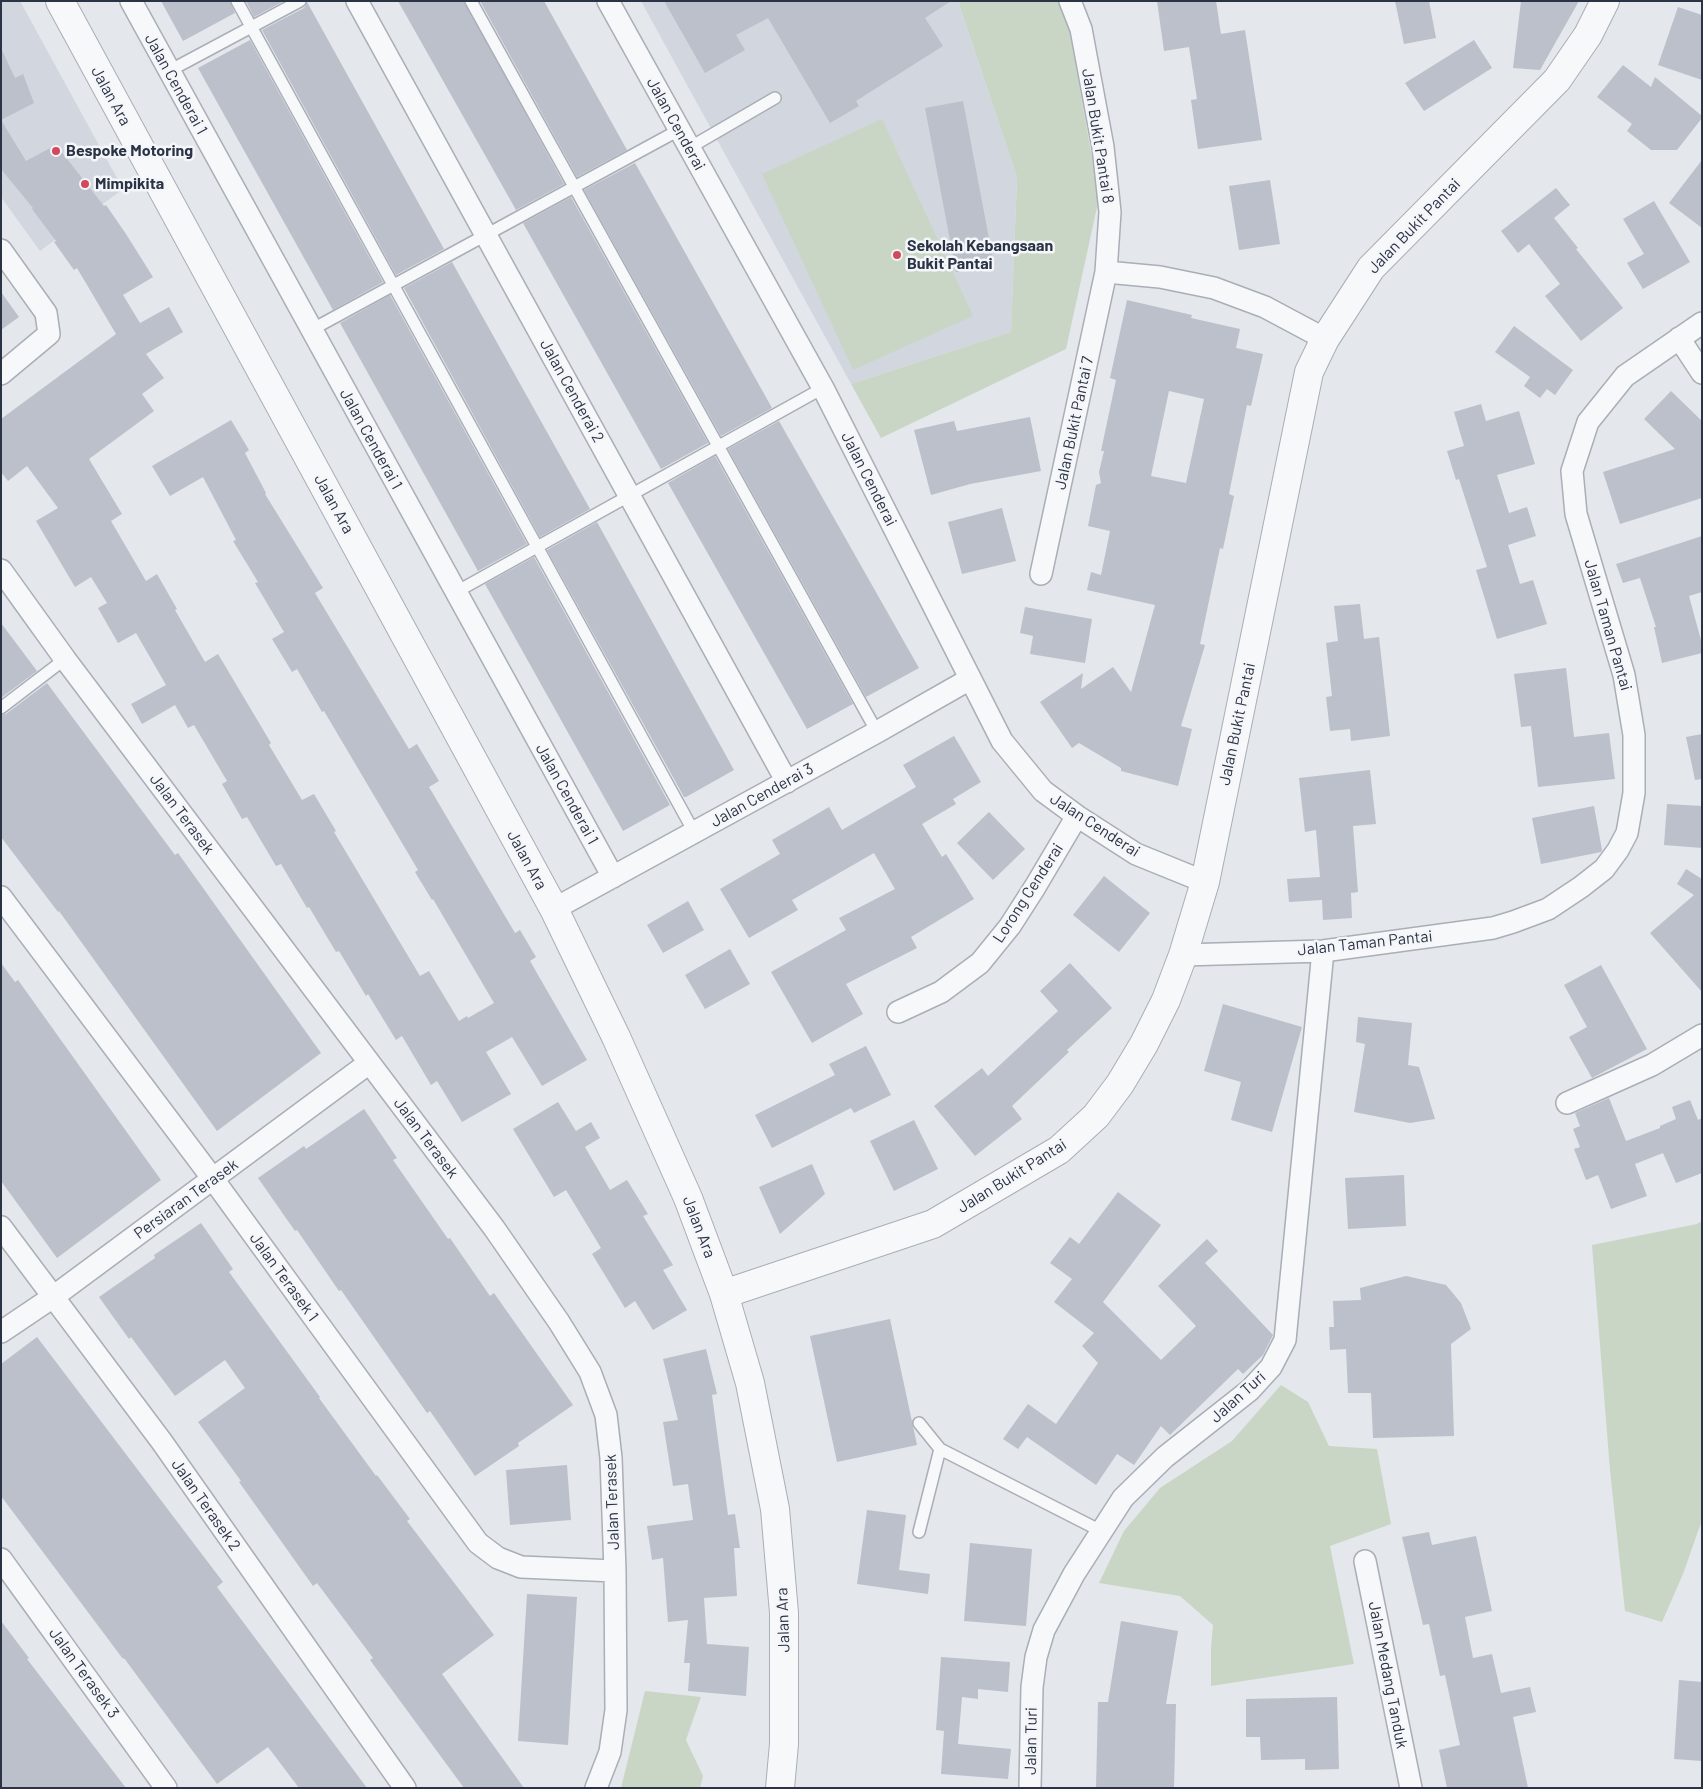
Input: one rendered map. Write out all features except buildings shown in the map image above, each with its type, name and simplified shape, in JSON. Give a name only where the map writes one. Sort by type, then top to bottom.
[{"type":"street","name":"Jalan Ara","points":[[60,1],[554,909],[616,1037],[688,1198],[724,1294],[750,1383],[775,1509],[784,1613],[784,1744],[780,1788]]},
{"type":"street","name":"Jalan Cenderai 1","points":[[130,1],[613,877]]},
{"type":"street","name":"Jalan Cenderai 2","points":[[357,1],[787,782]]},
{"type":"street","name":"Jalan Cenderai","points":[[608,1],[823,388],[1002,741],[1042,791],[1077,816],[1136,854],[1204,882]]},
{"type":"street","name":"Jalan Bukit Pantai 8","points":[[1070,1],[1080,29],[1103,147],[1110,212],[1106,272]]},
{"type":"street","name":"Jalan Bukit Pantai","points":[[724,1294],[933,1224],[1059,1150],[1096,1116],[1120,1084],[1144,1044],[1166,1000],[1184,955],[1204,882],[1309,372],[1325,339],[1370,268],[1557,80],[1588,35],[1605,1]]},
{"type":"street","points":[[1,250],[46,312],[49,334],[1,374]]},
{"type":"street","points":[[1106,272],[1160,277],[1214,288],[1265,307],[1325,339]]},
{"type":"street","name":"Jalan Bukit Pantai 7","points":[[1041,574],[1106,272]]},
{"type":"street","name":"Jalan Taman Pantai","points":[[1184,955],[1323,951],[1492,928],[1548,909],[1581,887],[1604,868],[1618,850],[1627,833],[1634,793],[1634,735],[1624,675],[1576,514],[1572,471],[1588,422],[1625,376],[1702,324]]},
{"type":"street","points":[[1679,338],[1702,373]]},
{"type":"street","name":"Jalan Terasek","points":[[1,570],[65,659],[494,1228],[559,1322],[590,1372],[606,1415],[611,1458],[615,1570],[616,1710],[610,1752],[596,1788]]},
{"type":"street","name":"Jalan Cenderai 3","points":[[554,909],[787,782],[970,679]]},
{"type":"street","name":"Lorong Cenderai","points":[[898,1012],[941,992],[980,963],[1010,926],[1077,816]]},
{"type":"street","name":"Jalan Terasek 1","points":[[1,897],[212,1179],[478,1543],[498,1558],[521,1567],[615,1570]]},
{"type":"street","name":"Jalan Turi","points":[[1030,1788],[1032,1687],[1036,1657],[1044,1630],[1074,1574],[1123,1498],[1165,1457],[1250,1390],[1270,1367],[1285,1340],[1323,951]]},
{"type":"street","points":[[1566,1103],[1652,1064],[1702,1035]]},
{"type":"street","name":"Persiaran Terasek","points":[[1,1332],[53,1297],[369,1063]]},
{"type":"street","name":"Jalan Terasek 2","points":[[1,1227],[162,1442],[405,1788]]},
{"type":"street","name":"Jalan Terasek 3","points":[[1,1559],[166,1788]]},
{"type":"street","name":"Jalan Medang Tanduk","points":[[1365,1561],[1410,1788]]},
{"type":"lane","points":[[237,1],[694,832]]},
{"type":"lane","points":[[169,71],[300,1]]},
{"type":"lane","points":[[471,1],[877,732]]},
{"type":"lane","points":[[310,330],[574,187],[775,98]]},
{"type":"lane","points":[[456,592],[823,388]]},
{"type":"lane","points":[[1,708],[65,659]]},
{"type":"lane","points":[[919,1423],[940,1449],[1101,1531]]},
{"type":"lane","points":[[919,1532],[940,1449]]},
{"type":"shaded area","points":[[1,1],[20,1],[123,189],[40,251],[1,197]]},
{"type":"shaded area","name":"Sekolah Kebangsaan Bukit Pantai","points":[[641,1],[958,1],[1017,177],[1011,332],[851,384]]},
{"type":"green space","points":[[958,1],[1060,1],[1068,21],[1099,198],[1066,349],[881,438],[851,384],[1011,332],[1017,177]]},
{"type":"green space","points":[[882,119],[973,316],[853,370],[762,174]]},
{"type":"green space","points":[[1702,1221],[1702,1520],[1683,1574],[1662,1622],[1625,1611],[1610,1470],[1592,1245],[1697,1224]]},
{"type":"green space","points":[[1281,1385],[1308,1402],[1329,1446],[1377,1449],[1391,1524],[1330,1546],[1354,1664],[1211,1686],[1213,1625],[1180,1596],[1099,1583],[1124,1531],[1160,1488],[1232,1441]]},
{"type":"green space","points":[[645,1691],[701,1697],[686,1740],[703,1776],[700,1788],[621,1788]]},
{"type":"place","name":"Bespoke Motoring","points":[[56,151]]},
{"type":"place","name":"Mimpikita","points":[[85,184]]},
{"type":"place","name":"Sekolah Kebangsaan Bukit Pantai","points":[[897,255]]}]
